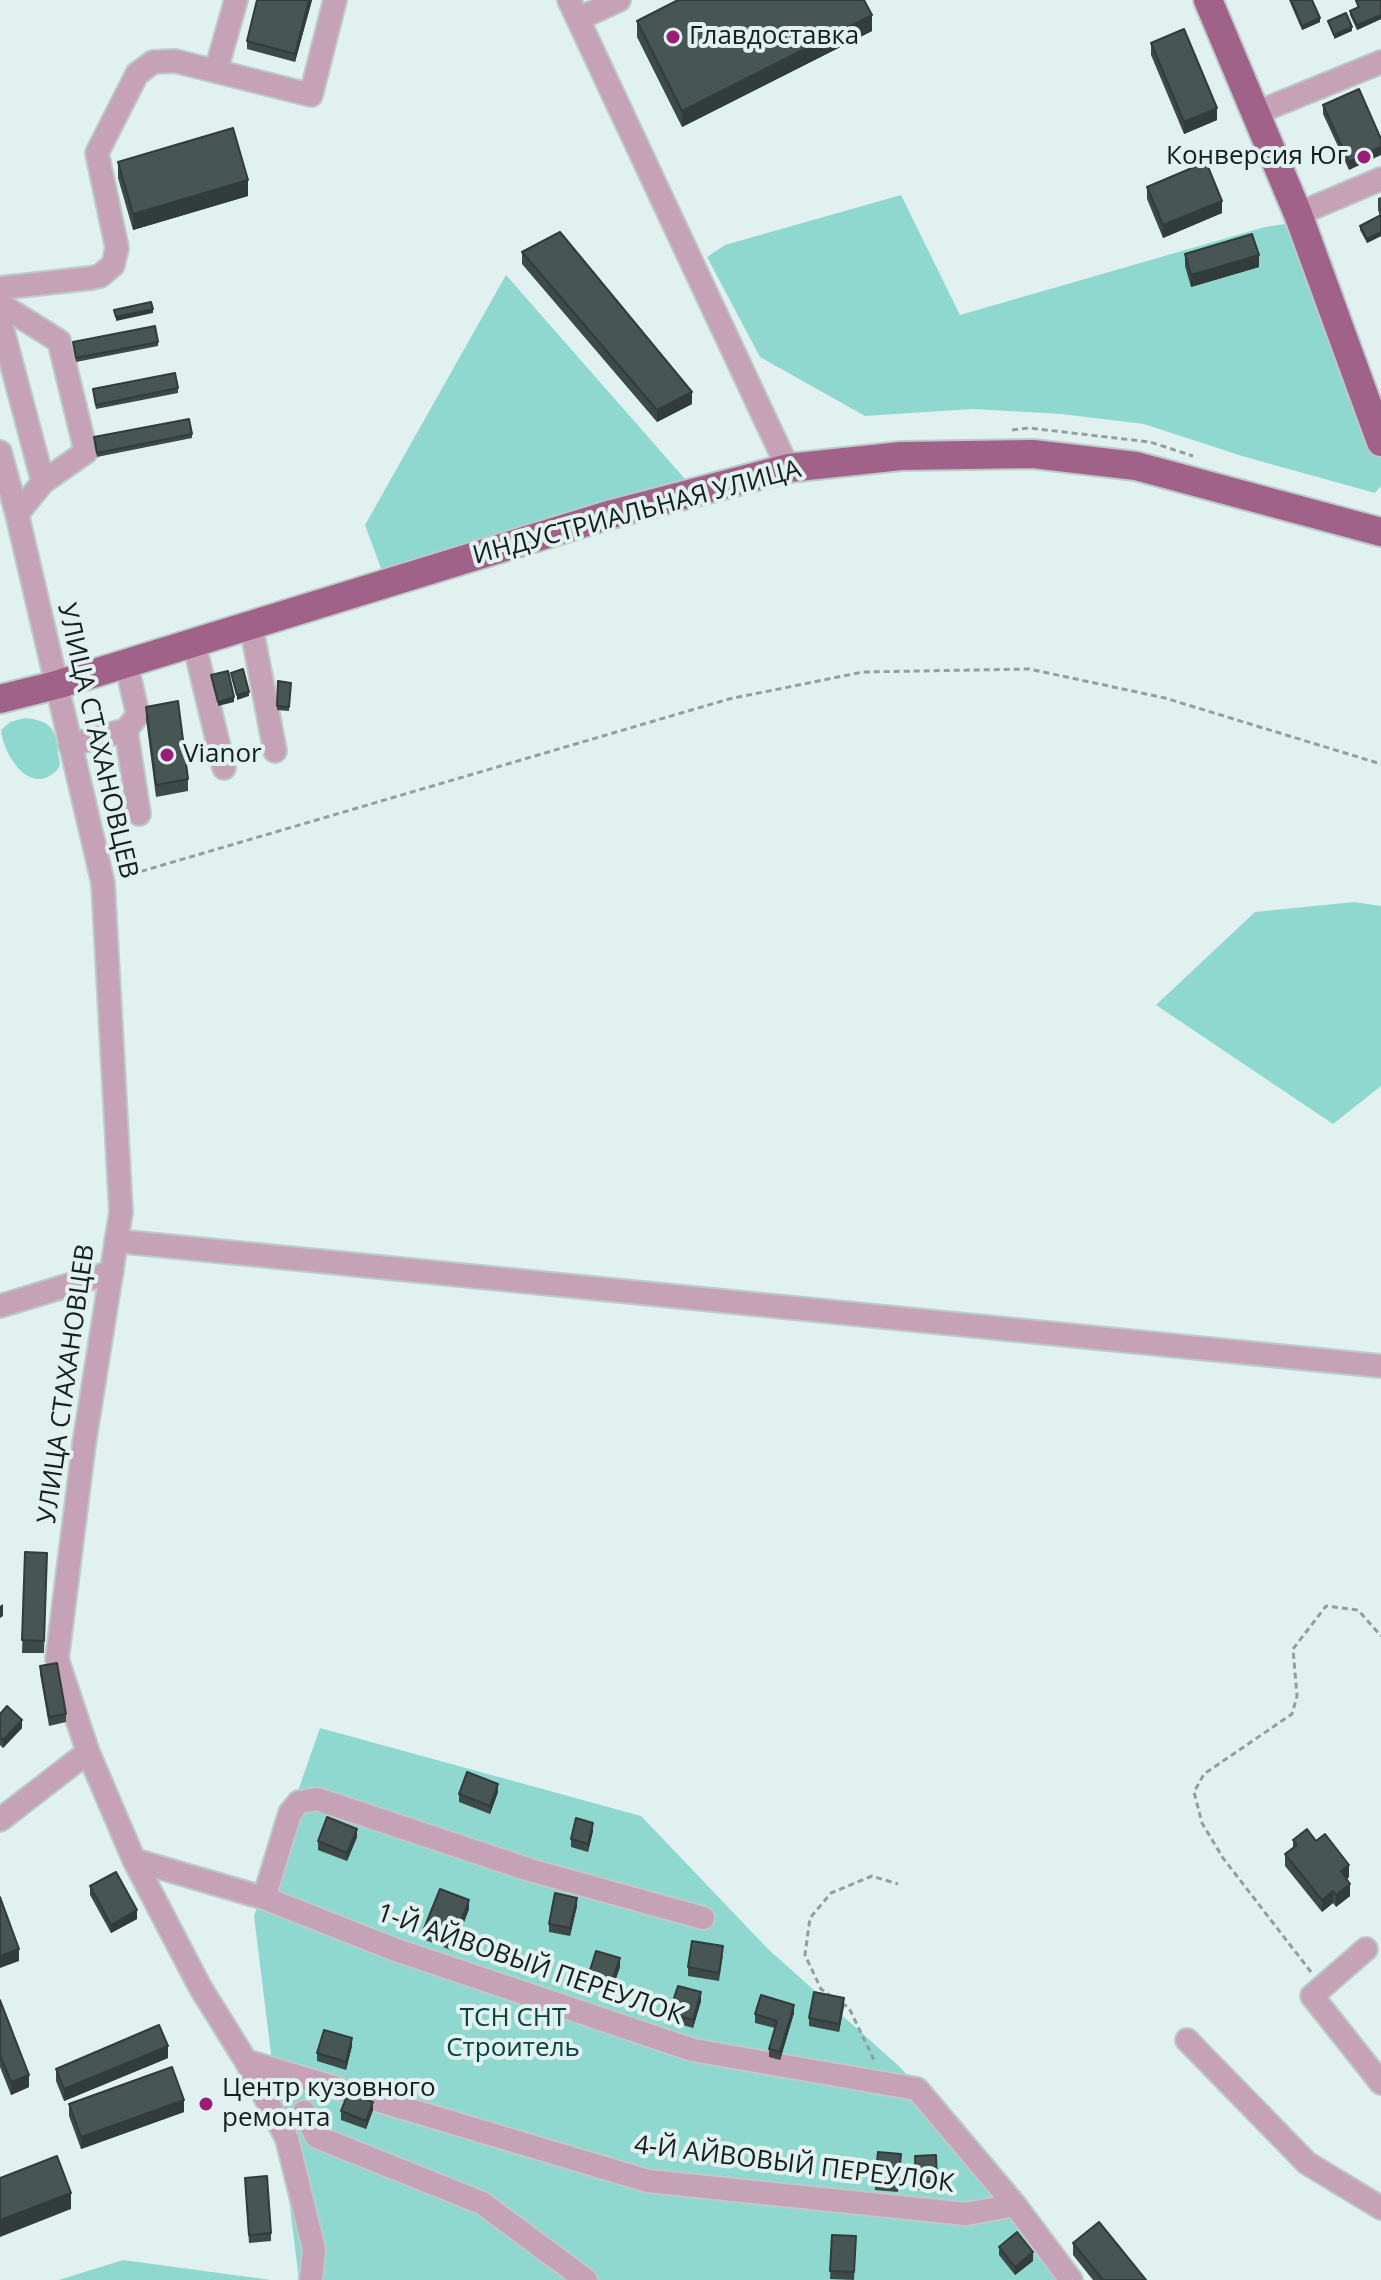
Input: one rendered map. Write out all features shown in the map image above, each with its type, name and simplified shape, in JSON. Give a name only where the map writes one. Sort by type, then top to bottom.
[{"type":"main road","points":[[1208,0],[1372,385],[1381,442]]},
{"type":"main road","name":"ИНДУСТРИАЛЬНАЯ УЛИЦА","points":[[0,699],[56,685],[612,514],[788,468],[901,456],[1033,454],[1136,466],[1381,532]]},
{"type":"street","points":[[216,71],[236,0]]},
{"type":"street","points":[[0,288],[91,278],[107,272],[117,257],[97,153],[137,74],[153,62],[175,61],[311,95],[335,0]]},
{"type":"street","points":[[619,0],[573,10],[788,468]]},
{"type":"street","points":[[1256,113],[1381,62]]},
{"type":"street","points":[[1298,214],[1381,179]]},
{"type":"street","points":[[0,304],[59,341],[86,452],[43,482],[17,514]]},
{"type":"street","points":[[0,320],[43,482]]},
{"type":"street","name":"УЛИЦА СТАХАНОВЦЕВ","points":[[0,452],[103,883],[121,1212],[84,1444],[57,1659],[88,1752],[134,1860],[200,1987],[246,2061],[287,2139],[314,2249],[311,2280]]},
{"type":"street","points":[[251,625],[275,751]]},
{"type":"street","points":[[194,643],[224,768]]},
{"type":"street","points":[[126,663],[141,718],[139,814]]},
{"type":"street","points":[[70,745],[141,718]]},
{"type":"street","points":[[116,1241],[1381,1366]]},
{"type":"street","points":[[0,1306],[112,1272]]},
{"type":"street","points":[[0,1820],[88,1752]]},
{"type":"street","points":[[264,1898],[290,1813],[299,1802],[317,1799],[530,1870],[703,1918]]},
{"type":"street","name":"1-Й АЙВОВЫЙ ПЕРЕУЛОК","points":[[134,1860],[264,1898],[396,1950],[693,2050],[917,2089],[1015,2205]]},
{"type":"street","points":[[1366,1949],[1312,1996],[1381,2083]]},
{"type":"street","points":[[1187,2040],[1307,2163],[1381,2208]]},
{"type":"street","name":"4-Й АЙВОВЫЙ ПЕРЕУЛОК","points":[[246,2061],[648,2181],[966,2214],[1015,2205]]},
{"type":"street","points":[[304,2112],[317,2137],[482,2203],[586,2280]]},
{"type":"street","points":[[1015,2205],[1071,2280]]},
{"type":"path","points":[[103,883],[729,699],[863,672],[1029,669],[1165,698],[1381,764]]},
{"type":"path","points":[[1323,1987],[1223,1858],[1202,1823],[1194,1792],[1204,1774],[1292,1714],[1297,1696],[1293,1649],[1326,1606],[1358,1610],[1381,1636]]},
{"type":"path","points":[[885,2083],[849,2008],[821,1989],[805,1955],[810,1918],[831,1893],[872,1876],[898,1884]]},
{"type":"green space","points":[[901,195],[960,315],[1265,227],[1292,223],[1381,459],[1381,486],[1375,493],[1242,456],[1144,424],[1061,414],[973,409],[865,416],[760,357],[707,257],[725,245]]},
{"type":"green space","points":[[506,275],[685,479],[382,571],[365,525]]},
{"type":"green space","points":[[25,718],[46,724],[56,737],[60,762],[57,770],[47,777],[37,779],[20,770],[12,761],[3,740],[1,730],[10,722]]},
{"type":"green space","points":[[1354,902],[1381,906],[1381,1086],[1333,1124],[1156,1005],[1255,912]]},
{"type":"green space","name":"ТСН СНТ Строитель","points":[[320,1728],[641,1816],[768,1949],[901,2068],[1079,2280],[299,2280],[254,1916]]},
{"type":"green space","points":[[123,2260],[271,2280],[59,2280]]},
{"type":"building","points":[[257,0],[309,0],[295,54],[247,41]]},
{"type":"building","points":[[678,0],[864,0],[872,15],[682,111],[637,21]]},
{"type":"building","points":[[1291,0],[1312,0],[1320,18],[1302,26]]},
{"type":"building","points":[[1356,0],[1381,0],[1381,15],[1357,25],[1350,11],[1359,7]]},
{"type":"building","points":[[1346,13],[1352,27],[1334,35],[1328,21]]},
{"type":"building","points":[[1184,29],[1217,108],[1184,122],[1151,43]]},
{"type":"building","points":[[1359,89],[1381,139],[1381,147],[1349,162],[1323,105]]},
{"type":"building","points":[[233,128],[248,180],[133,214],[118,162]]},
{"type":"building","points":[[1206,162],[1222,201],[1163,225],[1147,187]]},
{"type":"building","points":[[1381,215],[1381,232],[1367,239],[1360,226]]},
{"type":"building","points":[[560,232],[692,392],[657,410],[522,252]]},
{"type":"building","points":[[1252,234],[1259,255],[1191,275],[1185,254]]},
{"type":"building","points":[[151,302],[153,309],[116,317],[114,310]]},
{"type":"building","points":[[155,326],[158,342],[76,358],[73,342]]},
{"type":"building","points":[[175,373],[178,388],[96,405],[93,389]]},
{"type":"building","points":[[189,419],[192,434],[97,453],[94,437]]},
{"type":"building","points":[[243,669],[249,692],[237,695],[231,673]]},
{"type":"building","points":[[228,671],[234,697],[218,702],[211,675]]},
{"type":"building","points":[[278,681],[291,683],[289,707],[277,706]]},
{"type":"building","name":"Vianor","points":[[178,701],[188,779],[156,785],[146,707]]},
{"type":"building","points":[[25,1552],[47,1553],[44,1641],[22,1640]]},
{"type":"building","points":[[57,1663],[66,1714],[49,1717],[40,1666]]},
{"type":"building","points":[[7,1706],[22,1720],[3,1740],[0,1737],[0,1714]]},
{"type":"building","points":[[467,1772],[498,1784],[490,1806],[459,1794]]},
{"type":"building","points":[[327,1817],[357,1829],[347,1853],[318,1841]]},
{"type":"building","points":[[576,1818],[593,1823],[588,1844],[571,1839]]},
{"type":"building","points":[[1307,1829],[1316,1841],[1325,1834],[1349,1865],[1341,1871],[1350,1884],[1336,1895],[1333,1891],[1322,1900],[1285,1854],[1297,1845],[1293,1840]]},
{"type":"building","points":[[116,1872],[137,1910],[111,1925],[90,1886]]},
{"type":"building","points":[[440,1889],[469,1900],[453,1942],[423,1931]]},
{"type":"building","points":[[555,1893],[577,1898],[570,1928],[549,1924]]},
{"type":"building","points":[[0,1897],[19,1949],[0,1956]]},
{"type":"building","points":[[692,1941],[723,1946],[719,1973],[688,1967]]},
{"type":"building","points":[[596,1951],[620,1958],[610,1987],[587,1980]]},
{"type":"building","points":[[678,1986],[701,1992],[693,2020],[669,2013]]},
{"type":"building","points":[[814,1992],[844,1998],[839,2024],[809,2018]]},
{"type":"building","points":[[761,1995],[794,2005],[780,2052],[769,2049],[777,2021],[755,2014]]},
{"type":"building","points":[[0,2000],[29,2075],[11,2082],[0,2055]]},
{"type":"building","points":[[159,2025],[168,2046],[64,2089],[56,2069]]},
{"type":"building","points":[[324,2030],[352,2038],[346,2062],[317,2053]]},
{"type":"building","points":[[172,2067],[184,2100],[81,2137],[69,2104]]},
{"type":"building","points":[[348,2093],[373,2102],[366,2121],[341,2111]]},
{"type":"building","points":[[878,2152],[901,2154],[898,2184],[875,2182]]},
{"type":"building","points":[[936,2155],[937,2182],[916,2182],[915,2156]]},
{"type":"building","points":[[57,2156],[71,2193],[0,2220],[0,2178]]},
{"type":"building","points":[[267,2176],[271,2233],[249,2235],[245,2178]]},
{"type":"building","points":[[1099,2222],[1146,2280],[1103,2280],[1073,2243]]},
{"type":"building","points":[[1017,2232],[1033,2252],[1015,2267],[999,2247]]},
{"type":"building","points":[[832,2235],[856,2236],[854,2272],[830,2271]]},
{"type":"place","name":"Главдоставка","points":[[673,37]]},
{"type":"place","name":"Конверсия Юг","points":[[1364,157]]},
{"type":"place","name":"Vianor","points":[[167,755]]},
{"type":"place","name":"Центр кузовного ремонта","points":[[206,2104]]}]
